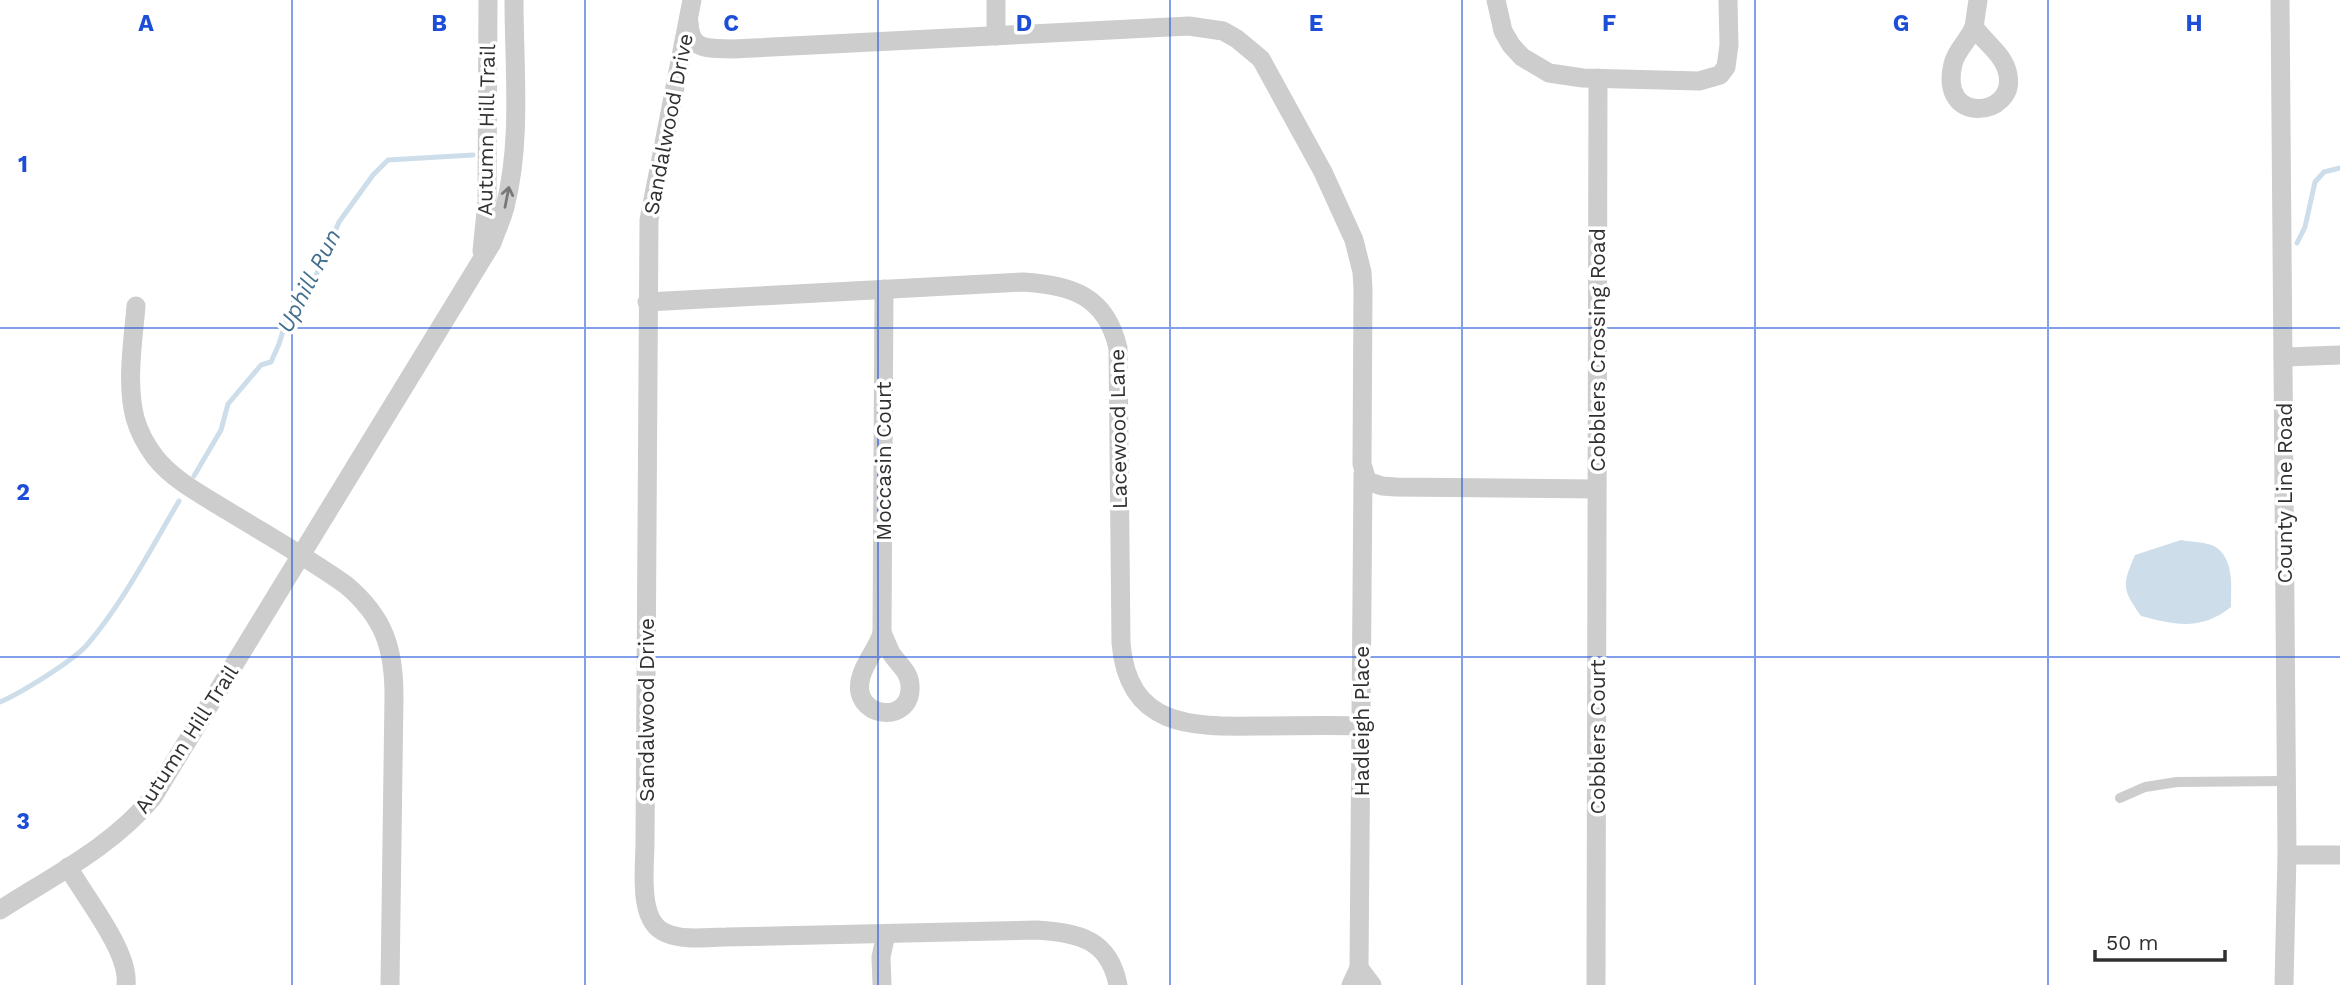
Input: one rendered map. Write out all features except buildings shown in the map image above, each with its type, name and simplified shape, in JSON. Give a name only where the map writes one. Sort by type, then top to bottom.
[{"type":"street","name":"Autumn Hill Trail","points":[[481,259],[487,202],[488,0]]},
{"type":"street","name":"Autumn Hill Trail","points":[[0,910],[118,833],[153,797],[492,243],[505,211],[512,170],[514,0]]},
{"type":"street","points":[[692,0],[690,33],[693,41],[707,48],[757,49],[1106,29],[1198,27],[1223,32],[1244,43],[1261,59],[1323,172],[1359,256],[1363,289],[1363,473]]},
{"type":"street","name":"Sandalwood Drive","points":[[692,0],[651,200],[647,302],[645,842],[646,908],[649,920],[657,929],[679,936],[1037,930],[1070,932],[1090,941],[1107,954],[1114,967],[1118,985]]},
{"type":"street","points":[[996,0],[996,36]]},
{"type":"street","points":[[1496,0],[1503,31],[1522,57],[1549,73],[1565,77],[1699,80],[1720,75],[1726,66],[1728,0]]},
{"type":"street","points":[[1974,27],[1978,0]]},
{"type":"street","name":"County Line Road","points":[[2280,0],[2287,855],[2284,985]]},
{"type":"street","name":"Cobblers Crossing Road","points":[[1363,473],[1367,481],[1382,486],[1596,489],[1598,78]]},
{"type":"street","name":"Lacewood Lane","points":[[647,302],[1012,283],[1062,286],[1079,292],[1105,314],[1114,330],[1118,348],[1121,643],[1122,660],[1133,689],[1154,710],[1184,723],[1360,726]]},
{"type":"street","name":"Moccasin Court","points":[[883,633],[884,289]]},
{"type":"street","points":[[136,306],[132,399],[143,439],[155,457],[169,472],[205,498],[329,573],[361,598],[374,613],[391,651],[394,696],[390,985]]},
{"type":"street","points":[[2283,357],[2340,355]]},
{"type":"street","name":"Hadleigh Place","points":[[1363,473],[1355,977],[1371,985]]},
{"type":"street","name":"Cobblers Court","points":[[1596,489],[1596,985]]},
{"type":"street","points":[[2287,855],[2340,855]]},
{"type":"street","points":[[68,867],[116,943],[125,966],[126,985]]},
{"type":"street","points":[[882,985],[881,957],[886,934]]},
{"type":"lane","points":[[2120,798],[2145,787],[2177,782],[2286,781]]},
{"type":"water","points":[[2181,540],[2211,545],[2221,551],[2229,566],[2231,607],[2220,615],[2198,623],[2165,622],[2141,616],[2126,587],[2135,555]]},
{"type":"waterway","name":"Uphill Run","points":[[194,476],[221,430],[228,404],[261,365],[271,362],[286,321],[314,280],[339,222],[373,175],[388,160],[473,155]]},
{"type":"waterway","points":[[2297,243],[2305,227],[2315,182],[2324,172],[2340,168]]},
{"type":"waterway","name":"Uphill Run","points":[[0,702],[45,677],[86,646],[124,594],[179,501]]}]
